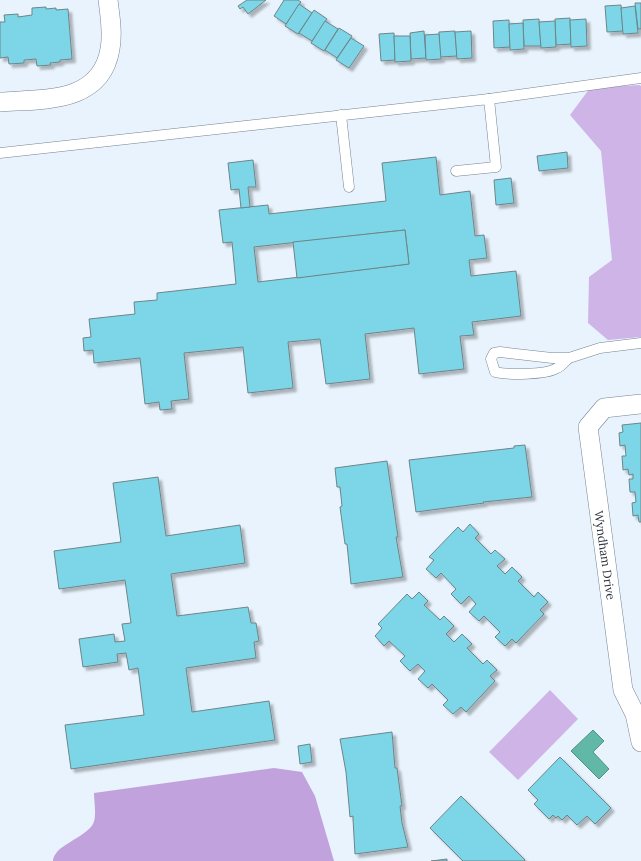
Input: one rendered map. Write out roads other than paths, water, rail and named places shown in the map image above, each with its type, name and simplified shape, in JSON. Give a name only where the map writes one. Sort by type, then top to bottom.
[{"type":"street","points":[[0,102],[54,98],[80,92],[95,82],[105,67],[110,49],[111,28],[108,0]]},
{"type":"street","name":"Wyndham Drive","points":[[641,404],[604,408],[588,427],[623,690],[638,713],[641,742]]},
{"type":"lane","points":[[0,153],[489,99],[641,78]]},
{"type":"lane","points":[[456,170],[496,167],[489,99]]},
{"type":"lane","points":[[341,115],[349,187]]},
{"type":"lane","points":[[569,358],[557,369],[536,373],[505,374],[495,372],[491,358],[494,353],[500,352],[552,358],[569,358],[600,348],[641,343]]}]
